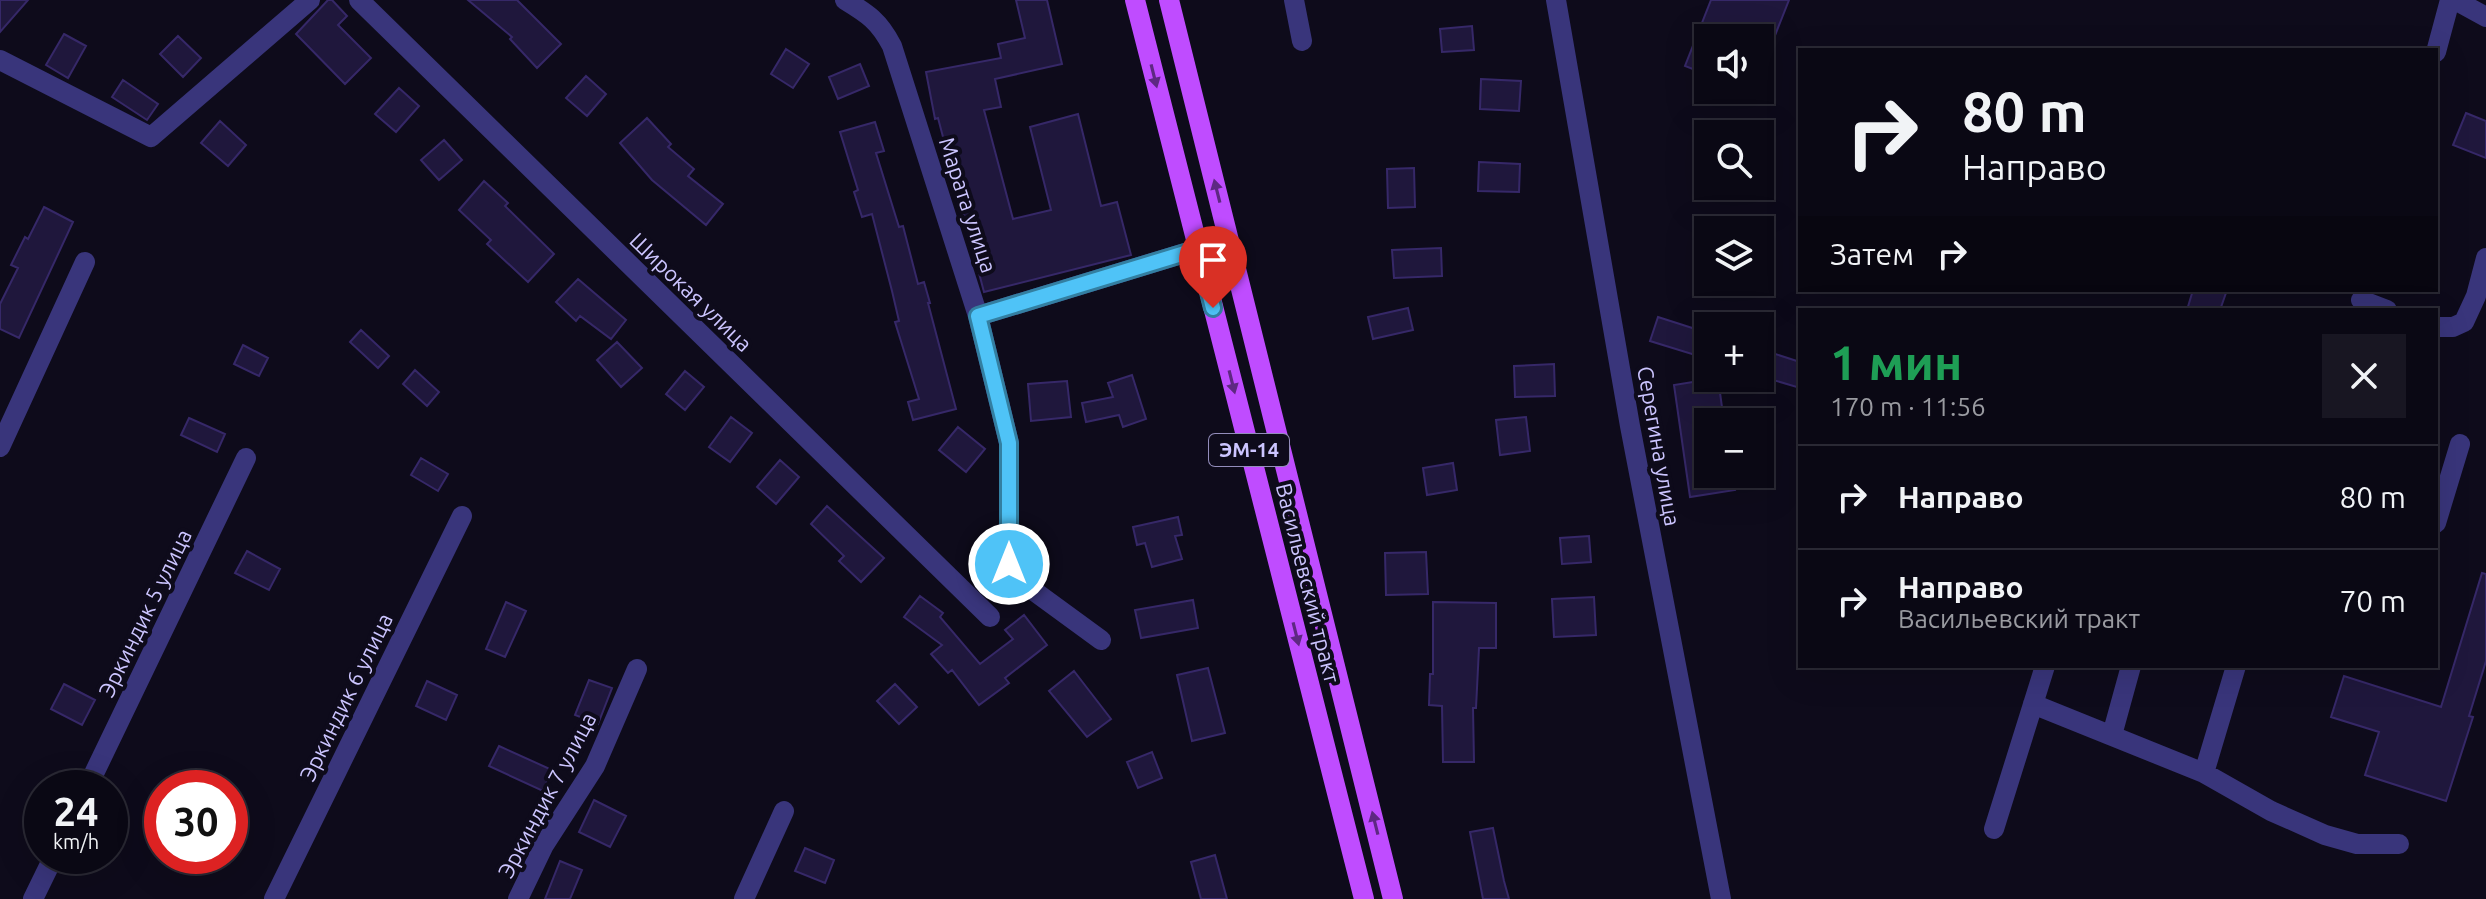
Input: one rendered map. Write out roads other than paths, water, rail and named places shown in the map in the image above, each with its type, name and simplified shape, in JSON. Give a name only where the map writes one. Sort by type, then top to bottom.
[{"type":"main road","name":"Васильевский тракт","points":[[1135,0],[1364,899]]},
{"type":"main road","name":"Васильевский тракт","points":[[1169,0],[1393,899]]},
{"type":"street","points":[[0,60],[151,137],[310,0]]},
{"type":"street","name":"Широкая улица","points":[[359,0],[990,617]]},
{"type":"street","name":"Марата улица","points":[[845,0],[872,17],[892,46],[978,316],[1009,443],[1009,564],[1023,583],[1101,640]]},
{"type":"street","points":[[1294,0],[1302,41]]},
{"type":"street","name":"Серегина улица","points":[[1556,0],[1630,426],[1721,899]]},
{"type":"street","points":[[2437,48],[2453,0],[2486,17]]},
{"type":"street","points":[[978,316],[1198,249]]},
{"type":"street","points":[[2438,327],[2453,327],[2464,322],[2476,296],[2486,258]]},
{"type":"street","points":[[0,447],[85,262]]},
{"type":"street","points":[[2361,300],[2382,308]]},
{"type":"street","points":[[2438,516],[2460,444]]},
{"type":"street","name":"Эркиндик 5 улица","points":[[96,770],[246,458]]},
{"type":"street","name":"Эркиндик 6 улица","points":[[274,899],[462,516]]},
{"type":"street","points":[[1994,829],[2044,668]]},
{"type":"street","points":[[2112,735],[2130,668]]},
{"type":"street","points":[[2204,773],[2235,668]]},
{"type":"street","name":"Эркиндик 7 улица","points":[[518,899],[544,845],[595,766],[637,669]]},
{"type":"street","points":[[2033,704],[2204,773],[2271,811],[2325,835],[2357,844],[2399,844]]},
{"type":"street","points":[[744,899],[784,811]]},
{"type":"street","points":[[33,899],[45,874]]}]
